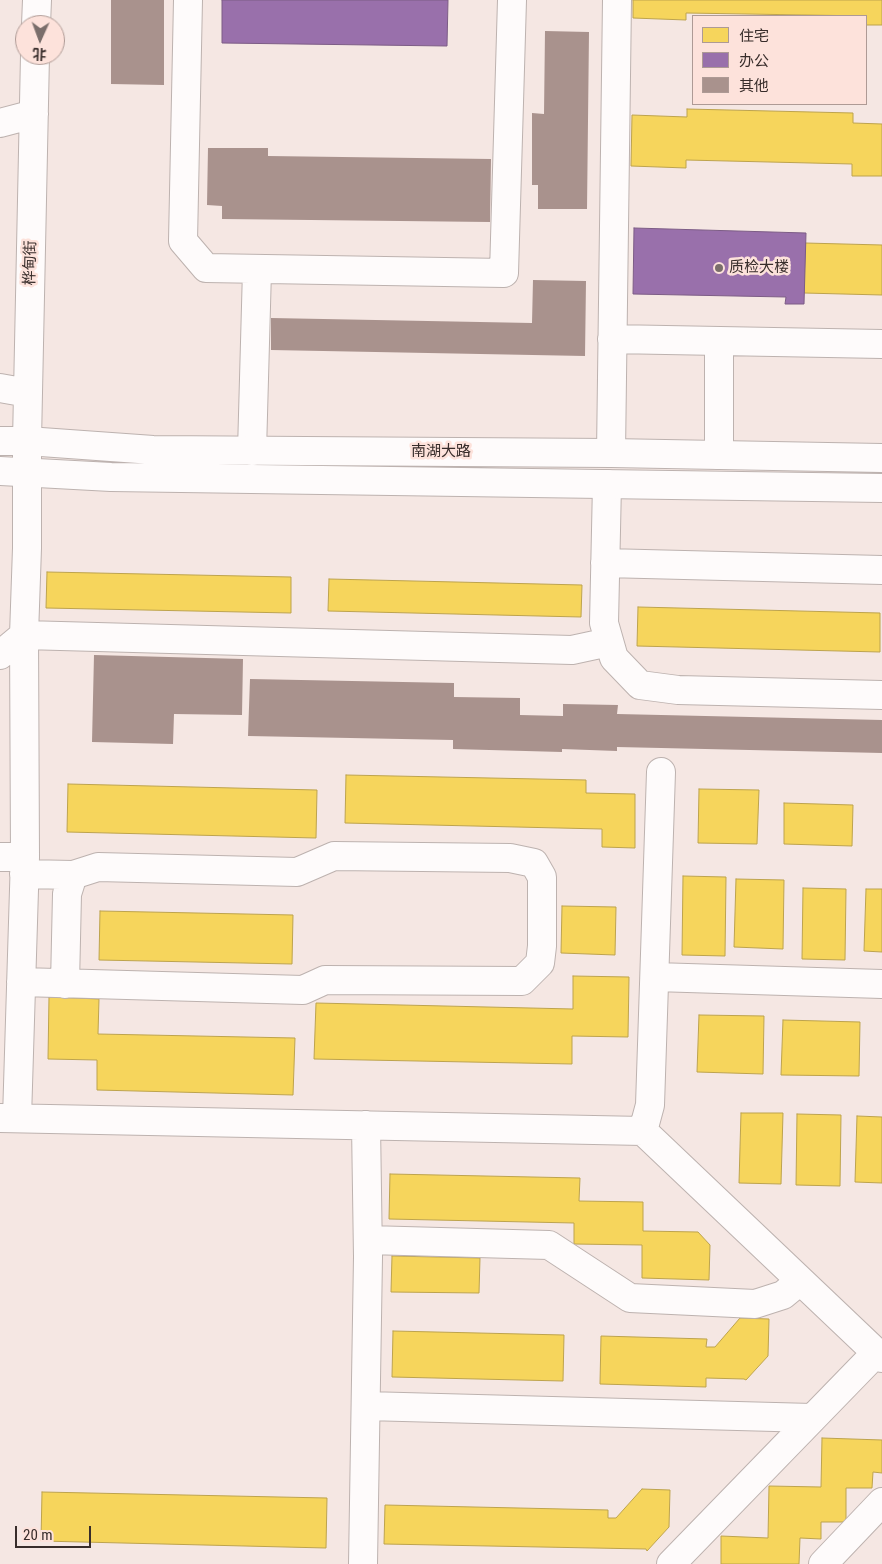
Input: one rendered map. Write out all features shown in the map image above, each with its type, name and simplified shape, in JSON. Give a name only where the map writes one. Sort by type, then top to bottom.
[{"type":"main road","points":[[36,15],[37,0]]},
{"type":"main road","points":[[188,0],[183,241],[206,268],[504,273],[512,0]]},
{"type":"main road","points":[[611,453],[617,0]]},
{"type":"main road","name":"桦甸街","points":[[8,1118],[21,982],[16,863],[27,548],[13,471],[27,441],[35,65]]},
{"type":"main road","points":[[0,123],[34,114]]},
{"type":"main road","points":[[252,451],[257,270]]},
{"type":"main road","points":[[612,339],[882,344]]},
{"type":"main road","points":[[719,341],[719,455]]},
{"type":"main road","points":[[0,388],[28,393]]},
{"type":"main road","name":"南湖大路","points":[[0,441],[27,441],[153,450],[611,453],[882,458]]},
{"type":"main road","name":"南湖大路","points":[[13,471],[121,477],[882,488]]},
{"type":"main road","points":[[607,484],[604,623],[614,658],[640,686],[678,690],[882,694]]},
{"type":"main road","points":[[605,563],[882,570]]},
{"type":"main road","points":[[0,654],[24,635],[572,650],[609,642]]},
{"type":"main road","points":[[643,1130],[650,1105],[661,772]]},
{"type":"main road","points":[[16,863],[73,875],[98,867],[297,872],[334,856],[510,858],[534,863],[542,877],[542,946],[540,963],[522,981],[325,980],[303,990],[21,982]]},
{"type":"main road","points":[[65,984],[67,894],[73,875]]},
{"type":"main road","points":[[654,977],[882,984]]},
{"type":"main road","points":[[8,1118],[643,1130],[879,1355],[812,1418],[671,1564]]},
{"type":"main road","points":[[363,1564],[368,1240],[366,1125]]},
{"type":"main road","points":[[368,1240],[549,1245],[630,1298],[755,1304],[782,1295],[800,1281]]},
{"type":"main road","points":[[366,1406],[812,1418]]},
{"type":"main road","points":[[822,1564],[882,1502]]},
{"type":"building: 住宅","points":[[633,0],[882,0],[882,25],[867,25],[867,15],[686,13],[686,20],[633,18]]},
{"type":"building: 住宅","points":[[687,109],[853,113],[853,123],[882,124],[882,176],[852,176],[852,164],[686,160],[686,168],[631,166],[632,115],[687,117]]},
{"type":"building: 住宅","points":[[805,243],[882,245],[882,295],[804,293]]},
{"type":"building: 住宅","points":[[47,572],[291,577],[291,613],[46,608]]},
{"type":"building: 住宅","points":[[329,579],[582,585],[581,617],[328,611]]},
{"type":"building: 住宅","points":[[638,607],[880,613],[880,652],[637,646]]},
{"type":"building: 住宅","points":[[346,775],[586,780],[586,793],[635,794],[635,848],[602,847],[602,829],[345,823]]},
{"type":"building: 住宅","points":[[68,784],[317,790],[316,838],[67,832]]},
{"type":"building: 住宅","points":[[699,789],[759,790],[757,844],[698,843]]},
{"type":"building: 住宅","points":[[784,803],[853,805],[852,846],[784,844]]},
{"type":"building: 住宅","points":[[683,876],[726,877],[725,956],[682,955]]},
{"type":"building: 住宅","points":[[736,879],[784,880],[783,949],[734,947]]},
{"type":"building: 住宅","points":[[803,888],[846,889],[845,960],[802,959]]},
{"type":"building: 住宅","points":[[866,889],[882,889],[882,952],[864,951]]},
{"type":"building: 住宅","points":[[562,906],[616,907],[615,955],[561,953]]},
{"type":"building: 住宅","points":[[100,911],[293,915],[292,964],[99,960]]},
{"type":"building: 住宅","points":[[573,976],[629,977],[628,1037],[572,1036],[572,1064],[314,1059],[316,1003],[573,1009]]},
{"type":"building: 住宅","points":[[49,997],[99,999],[98,1034],[295,1038],[293,1095],[97,1090],[97,1060],[48,1059]]},
{"type":"building: 住宅","points":[[699,1015],[764,1016],[763,1074],[697,1072]]},
{"type":"building: 住宅","points":[[783,1020],[860,1022],[859,1076],[781,1075]]},
{"type":"building: 住宅","points":[[741,1113],[783,1113],[781,1184],[739,1183]]},
{"type":"building: 住宅","points":[[797,1114],[841,1115],[840,1186],[796,1185]]},
{"type":"building: 住宅","points":[[857,1116],[882,1117],[882,1183],[855,1182]]},
{"type":"building: 住宅","points":[[390,1174],[580,1178],[579,1201],[643,1202],[643,1231],[698,1232],[710,1245],[709,1280],[642,1278],[642,1245],[574,1244],[574,1223],[389,1219]]},
{"type":"building: 住宅","points":[[392,1256],[480,1258],[479,1293],[391,1292]]},
{"type":"building: 住宅","points":[[740,1318],[769,1319],[768,1356],[746,1380],[706,1378],[706,1387],[600,1384],[601,1336],[707,1339],[706,1347],[715,1347]]},
{"type":"building: 住宅","points":[[393,1331],[564,1335],[563,1381],[392,1377]]},
{"type":"building: 住宅","points":[[822,1438],[882,1440],[882,1473],[873,1472],[872,1488],[846,1488],[846,1522],[821,1522],[821,1539],[800,1538],[799,1564],[721,1564],[721,1536],[768,1538],[769,1486],[821,1487]]},
{"type":"building: 住宅","points":[[642,1489],[670,1490],[669,1527],[647,1551],[646,1549],[384,1544],[385,1505],[608,1510],[608,1518],[616,1518]]},
{"type":"building: 住宅","points":[[42,1492],[327,1498],[326,1548],[41,1541]]},
{"type":"building: 办公","points":[[222,0],[448,0],[447,46],[222,43]]},
{"type":"building: 办公","name":"质检大楼","points":[[634,228],[806,233],[804,304],[785,304],[786,297],[633,294]]},
{"type":"building: 其他","points":[[111,0],[164,0],[164,85],[111,84]]},
{"type":"building: 其他","points":[[545,31],[589,32],[587,209],[538,209],[538,185],[532,185],[532,113],[544,114]]},
{"type":"building: 其他","points":[[208,148],[268,148],[268,156],[491,159],[490,222],[222,219],[222,206],[207,205]]},
{"type":"building: 其他","points":[[533,280],[586,281],[585,356],[271,350],[271,318],[532,323]]},
{"type":"building: 其他","points":[[94,655],[243,659],[242,715],[174,714],[173,744],[92,742]]},
{"type":"building: 其他","points":[[250,679],[454,683],[454,697],[520,698],[520,715],[563,716],[563,704],[618,705],[617,714],[882,720],[882,753],[617,747],[617,751],[562,749],[562,752],[453,749],[453,740],[248,736]]},
{"type":"place","name":"质检大楼","points":[[719,268]]}]
